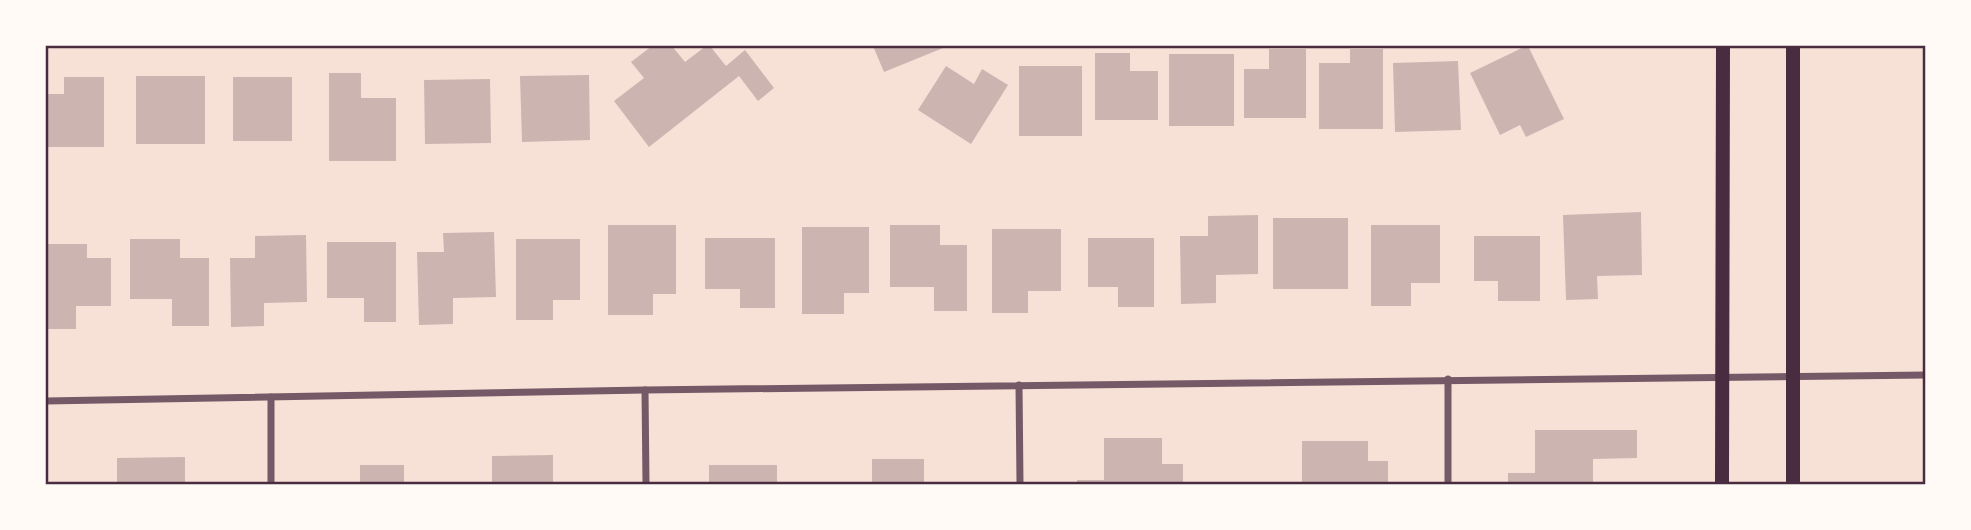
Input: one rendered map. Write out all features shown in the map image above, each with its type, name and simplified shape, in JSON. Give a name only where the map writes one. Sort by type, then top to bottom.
[{"type":"main road","points":[[1722,485],[1723,46]]},
{"type":"main road","points":[[1793,46],[1793,485]]},
{"type":"street","points":[[46,401],[646,390],[1926,375]]},
{"type":"street","points":[[1448,379],[1448,485]]},
{"type":"street","points":[[1019,385],[1020,485]]},
{"type":"street","points":[[646,390],[646,485]]},
{"type":"street","points":[[271,397],[271,485]]},
{"type":"building","points":[[652,46],[672,46],[685,62],[706,46],[710,46],[726,66],[745,50],[774,88],[758,101],[739,76],[649,147],[614,101],[644,78],[631,62]]},
{"type":"building","points":[[873,46],[942,46],[943,48],[884,72]]},
{"type":"building","points":[[1526,46],[1564,119],[1526,137],[1520,125],[1500,135],[1470,73]]},
{"type":"building","points":[[1269,49],[1306,49],[1306,118],[1244,118],[1244,69],[1269,69]]},
{"type":"building","points":[[1350,49],[1383,49],[1383,129],[1319,129],[1319,63],[1350,63]]},
{"type":"building","points":[[1095,53],[1130,53],[1130,71],[1158,71],[1158,120],[1095,120]]},
{"type":"building","points":[[1169,54],[1234,54],[1234,126],[1169,126]]},
{"type":"building","points":[[1458,61],[1461,130],[1395,132],[1393,63]]},
{"type":"building","points":[[946,66],[974,84],[982,69],[1008,85],[971,144],[918,110]]},
{"type":"building","points":[[1019,66],[1082,66],[1082,136],[1019,136]]},
{"type":"building","points":[[329,73],[361,73],[361,98],[396,98],[396,161],[329,161]]},
{"type":"building","points":[[589,75],[590,140],[522,142],[520,76]]},
{"type":"building","points":[[136,76],[205,76],[205,144],[136,144]]},
{"type":"building","points":[[64,77],[104,77],[104,147],[46,147],[46,94],[64,94]]},
{"type":"building","points":[[233,77],[292,77],[292,141],[233,141]]},
{"type":"building","points":[[490,79],[491,143],[425,144],[424,80]]},
{"type":"building","points":[[1641,212],[1642,275],[1597,276],[1598,299],[1566,300],[1563,215]]},
{"type":"building","points":[[1258,215],[1258,274],[1216,275],[1216,303],[1181,304],[1180,236],[1208,236],[1208,216]]},
{"type":"building","points":[[1273,218],[1348,218],[1348,289],[1273,289]]},
{"type":"building","points":[[608,225],[676,225],[676,294],[653,294],[653,315],[608,315]]},
{"type":"building","points":[[890,225],[940,225],[940,245],[967,245],[967,311],[934,311],[934,287],[890,287]]},
{"type":"building","points":[[1371,225],[1440,225],[1440,283],[1411,283],[1411,306],[1371,306]]},
{"type":"building","points":[[802,227],[869,227],[869,293],[844,293],[844,314],[802,314]]},
{"type":"building","points":[[992,229],[1061,229],[1061,291],[1028,291],[1028,313],[992,313]]},
{"type":"building","points":[[494,232],[496,297],[453,298],[453,324],[419,325],[417,252],[444,252],[443,233]]},
{"type":"building","points":[[306,235],[307,302],[264,303],[264,326],[231,327],[230,258],[255,258],[255,236]]},
{"type":"building","points":[[1474,236],[1540,236],[1540,301],[1498,301],[1498,281],[1474,281]]},
{"type":"building","points":[[705,238],[775,238],[775,308],[740,308],[740,289],[705,289]]},
{"type":"building","points":[[1088,238],[1154,238],[1154,307],[1118,307],[1118,287],[1088,287]]},
{"type":"building","points":[[130,239],[180,239],[180,258],[209,258],[209,326],[172,326],[172,299],[130,299]]},
{"type":"building","points":[[516,239],[580,239],[580,300],[553,300],[553,320],[516,320]]},
{"type":"building","points":[[327,242],[396,242],[396,322],[364,322],[364,298],[327,298]]},
{"type":"building","points":[[46,244],[87,244],[87,258],[111,258],[111,306],[76,306],[76,329],[46,329]]},
{"type":"building","points":[[1535,430],[1637,430],[1637,458],[1593,459],[1593,484],[1508,484],[1508,473],[1535,473]]},
{"type":"building","points":[[1104,438],[1162,438],[1162,464],[1183,464],[1183,484],[1077,484],[1077,480],[1104,480]]},
{"type":"building","points":[[1302,441],[1368,441],[1368,461],[1388,461],[1388,484],[1302,484]]},
{"type":"building","points":[[553,455],[553,484],[492,484],[492,456]]},
{"type":"building","points":[[185,457],[185,484],[117,484],[117,458]]},
{"type":"building","points":[[872,459],[924,459],[924,484],[872,484]]},
{"type":"building","points":[[360,465],[404,465],[404,484],[360,484]]},
{"type":"building","points":[[709,465],[777,465],[777,484],[709,484]]}]
